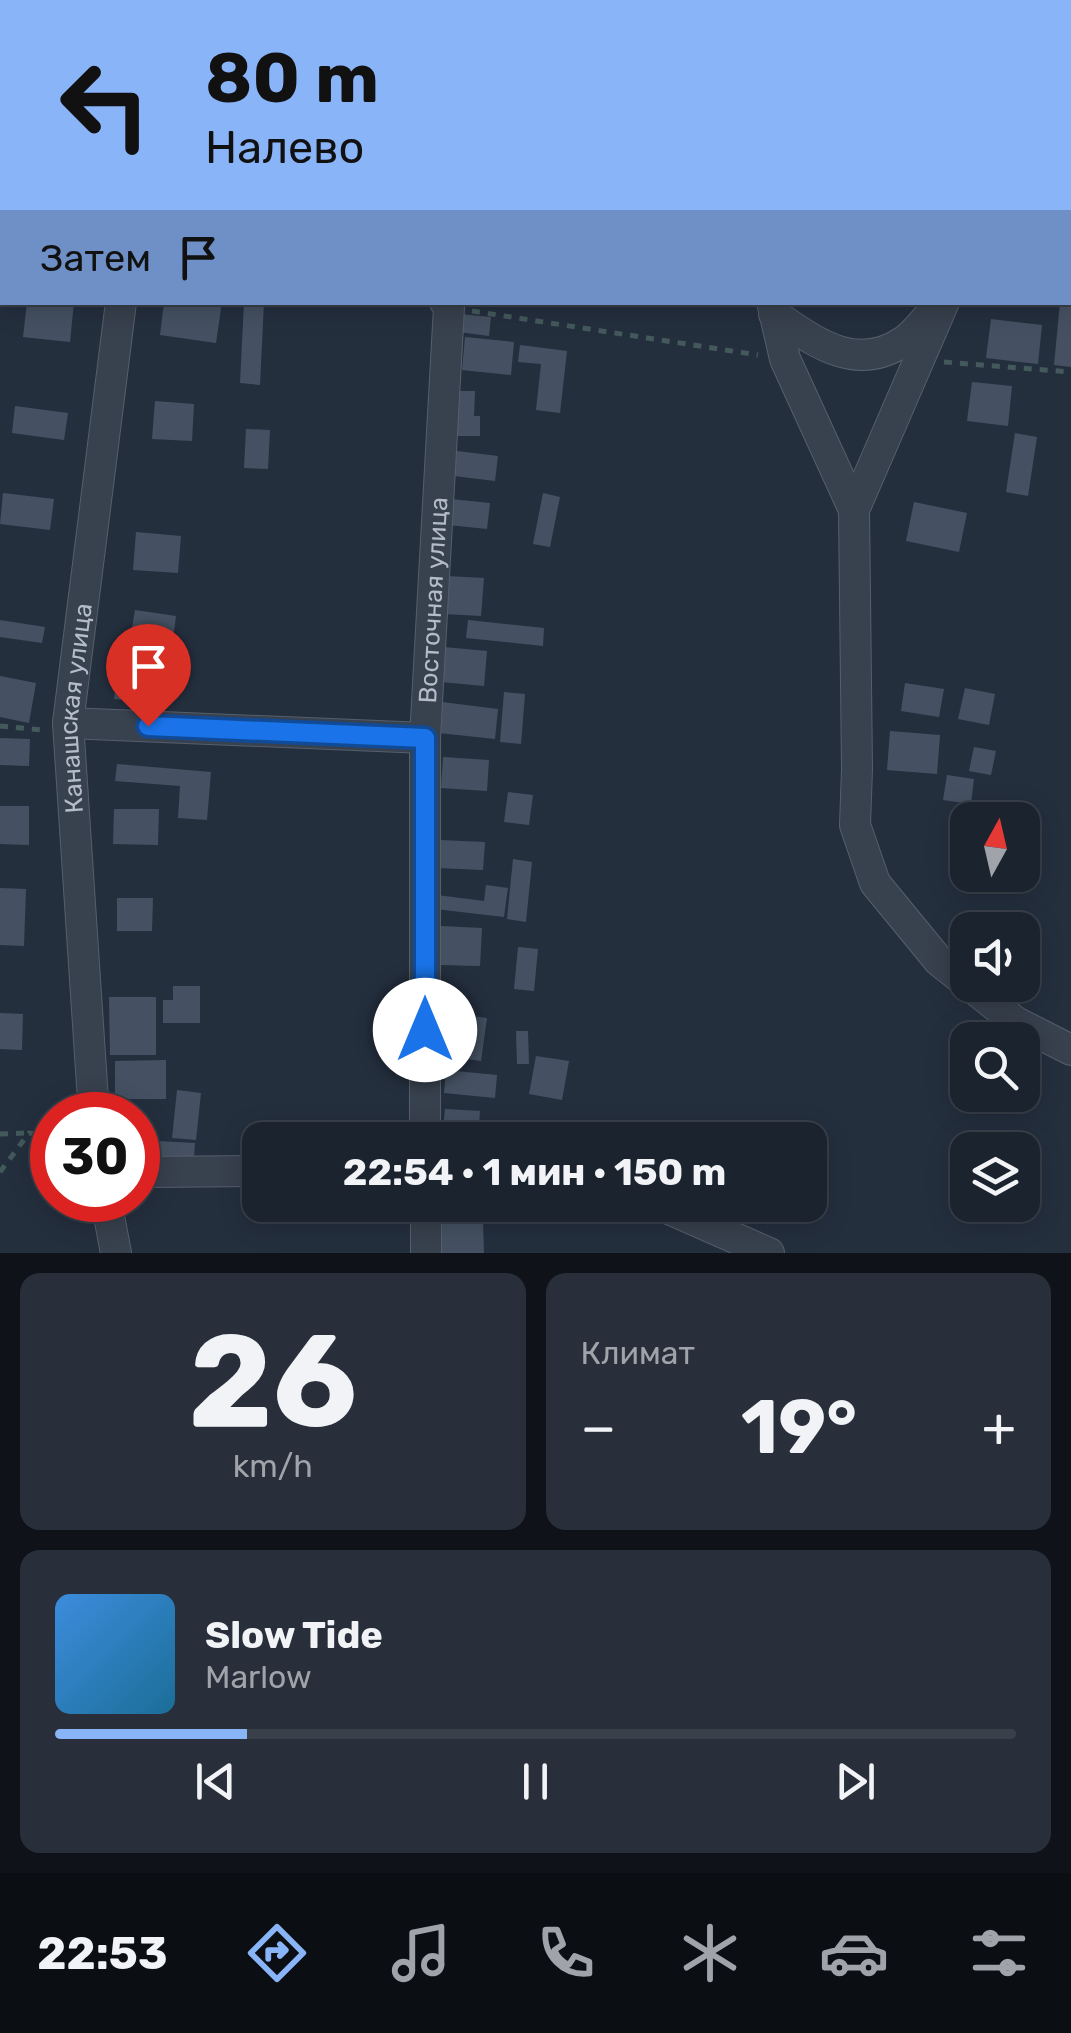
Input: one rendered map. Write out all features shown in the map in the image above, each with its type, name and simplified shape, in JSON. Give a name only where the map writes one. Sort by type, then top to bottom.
[{"type":"street","name":"Канашская улица","points":[[93,1092],[69,728],[122,305]]},
{"type":"street","name":"Восточная улица","points":[[425,1122],[425,738],[447,305]]},
{"type":"street","points":[[773,308],[814,342],[850,355],[873,356],[906,340],[940,305]]},
{"type":"street","points":[[942,305],[854,510],[855,825],[875,883],[938,961],[950,970]]},
{"type":"street","points":[[773,308],[785,360],[854,510]]},
{"type":"street","points":[[69,728],[425,738]]},
{"type":"street","points":[[991,1002],[1016,1022],[1071,1050]]},
{"type":"street","points":[[160,1172],[242,1171]]},
{"type":"street","points":[[110,1222],[116,1253]]},
{"type":"street","points":[[426,1222],[426,1253]]},
{"type":"street","points":[[699,1222],[770,1253]]},
{"type":"path","points":[[447,305],[785,360]]},
{"type":"path","points":[[918,360],[1071,372]]},
{"type":"path","points":[[0,726],[69,728]]},
{"type":"path","points":[[0,1134],[30,1133]]},
{"type":"path","points":[[0,1172],[30,1133]]},
{"type":"building","points":[[27,305],[74,305],[70,342],[23,337]]},
{"type":"building","points":[[164,305],[222,305],[216,343],[160,335]]},
{"type":"building","points":[[244,305],[264,305],[260,385],[240,383]]},
{"type":"building","points":[[1060,305],[1071,305],[1071,367],[1054,365]]},
{"type":"building","points":[[460,314],[491,317],[489,336],[458,332]]},
{"type":"building","points":[[991,319],[1042,325],[1038,364],[986,358]]},
{"type":"building","points":[[465,337],[514,342],[511,375],[462,370]]},
{"type":"building","points":[[520,345],[567,351],[560,413],[536,410],[541,364],[518,362]]},
{"type":"building","points":[[972,382],[1012,386],[1008,426],[967,421]]},
{"type":"building","points":[[458,391],[475,391],[474,416],[480,416],[480,436],[457,436]]},
{"type":"building","points":[[155,401],[194,404],[192,441],[152,439]]},
{"type":"building","points":[[15,406],[68,413],[64,440],[12,433]]},
{"type":"building","points":[[246,429],[270,430],[268,469],[244,468]]},
{"type":"building","points":[[1015,433],[1037,437],[1028,496],[1006,492]]},
{"type":"building","points":[[457,451],[498,456],[495,481],[454,476]]},
{"type":"building","points":[[3,493],[54,499],[50,530],[0,524]]},
{"type":"building","points":[[543,493],[560,497],[550,547],[533,544]]},
{"type":"building","points":[[450,499],[490,503],[487,529],[448,525]]},
{"type":"building","points":[[914,502],[967,513],[959,552],[906,541]]},
{"type":"building","points":[[136,532],[181,536],[178,573],[133,570]]},
{"type":"building","points":[[447,576],[484,578],[481,616],[444,614]]},
{"type":"building","points":[[135,610],[176,616],[171,653],[129,647]]},
{"type":"building","points":[[0,620],[45,627],[42,643],[0,637]]},
{"type":"building","points":[[468,620],[544,628],[543,646],[466,638]]},
{"type":"building","points":[[444,647],[487,651],[484,686],[441,682]]},
{"type":"building","points":[[118,667],[164,672],[161,704],[114,699]]},
{"type":"building","points":[[0,676],[36,683],[29,723],[0,717]]},
{"type":"building","points":[[905,683],[944,689],[939,717],[901,711]]},
{"type":"building","points":[[965,688],[995,694],[989,725],[958,719]]},
{"type":"building","points":[[504,692],[525,694],[521,744],[500,742]]},
{"type":"building","points":[[442,702],[498,709],[495,739],[439,733]]},
{"type":"building","points":[[890,731],[940,735],[937,774],[887,770]]},
{"type":"building","points":[[0,738],[30,739],[29,766],[0,765]]},
{"type":"building","points":[[974,747],[996,751],[991,775],[969,771]]},
{"type":"building","points":[[443,757],[489,760],[487,791],[441,788]]},
{"type":"building","points":[[117,764],[211,772],[207,820],[178,818],[180,786],[115,781]]},
{"type":"building","points":[[947,775],[974,779],[971,802],[943,800]]},
{"type":"building","points":[[508,792],[533,795],[529,825],[504,822]]},
{"type":"building","points":[[0,806],[29,806],[29,845],[0,844]]},
{"type":"building","points":[[114,809],[159,809],[158,845],[113,844]]},
{"type":"building","points":[[440,840],[485,842],[483,870],[438,868]]},
{"type":"building","points":[[513,859],[532,862],[526,922],[507,919]]},
{"type":"building","points":[[486,885],[508,888],[504,917],[435,909],[437,895],[484,901]]},
{"type":"building","points":[[0,888],[26,889],[24,946],[0,945]]},
{"type":"building","points":[[117,898],[153,898],[152,931],[117,931]]},
{"type":"building","points":[[441,926],[482,928],[480,966],[440,965]]},
{"type":"building","points":[[518,947],[538,949],[534,991],[514,989]]},
{"type":"building","points":[[173,986],[200,986],[200,1023],[163,1023],[163,1000],[173,1000]]},
{"type":"building","points":[[109,997],[156,997],[156,1055],[110,1055]]},
{"type":"building","points":[[0,1013],[23,1014],[22,1050],[0,1049]]},
{"type":"building","points":[[447,1013],[487,1018],[481,1061],[459,1058],[462,1039],[444,1036]]},
{"type":"building","points":[[516,1031],[528,1031],[529,1064],[517,1064]]},
{"type":"building","points":[[536,1056],[569,1061],[562,1100],[529,1094]]},
{"type":"building","points":[[166,1060],[166,1099],[160,1099],[160,1092],[115,1092],[115,1061]]},
{"type":"building","points":[[446,1070],[497,1075],[495,1098],[444,1093]]},
{"type":"building","points":[[177,1090],[201,1093],[196,1140],[172,1138]]},
{"type":"building","points":[[445,1109],[480,1111],[479,1122],[444,1122]]},
{"type":"building","points":[[160,1141],[195,1143],[194,1159],[160,1157]]},
{"type":"building","points":[[483,1222],[484,1253],[442,1253],[441,1223]]},
{"type":"route","points":[[148,726],[425,738],[425,1030]]}]
